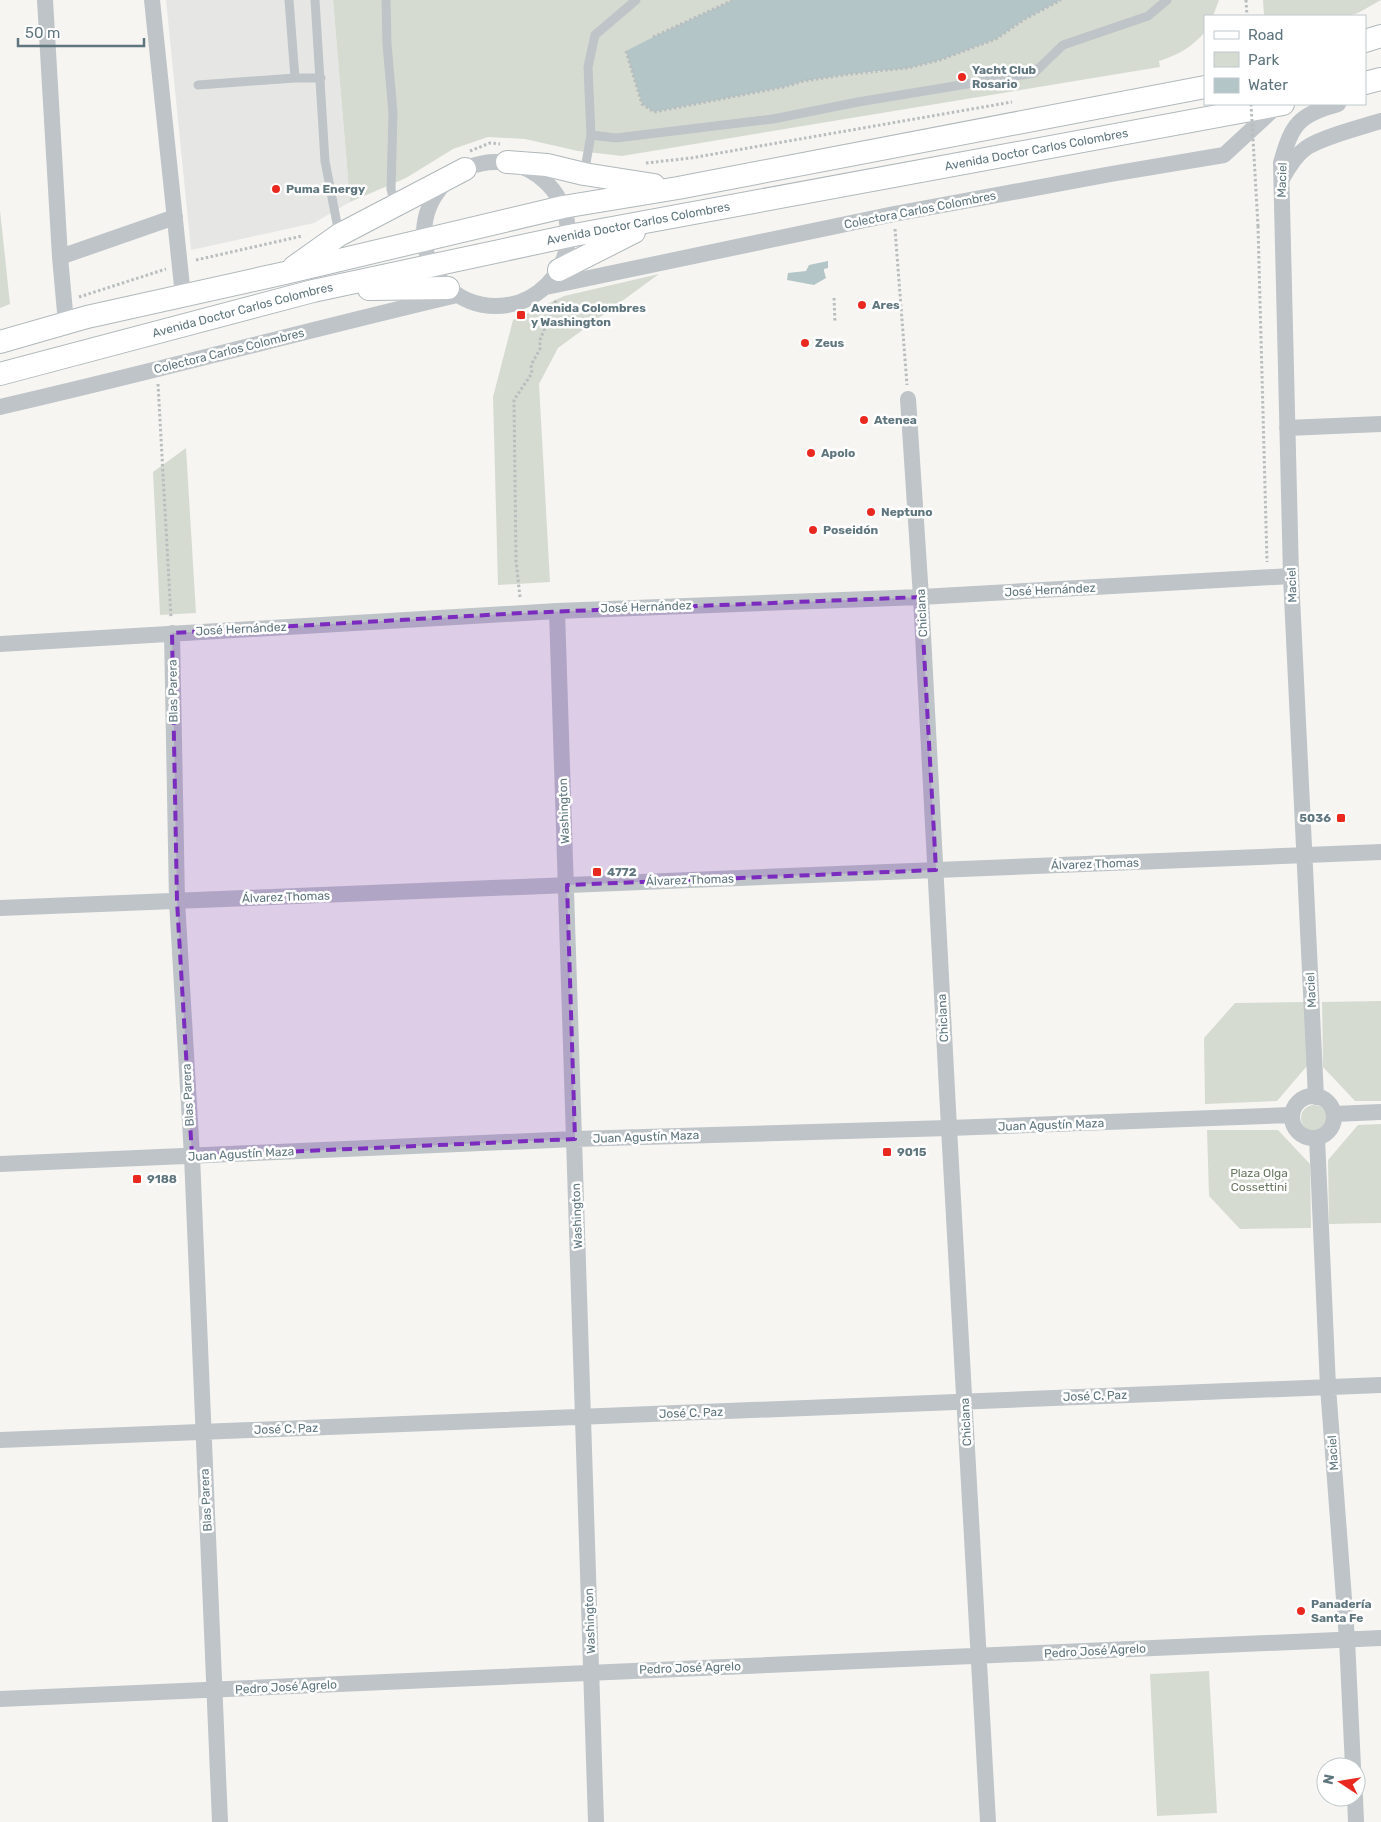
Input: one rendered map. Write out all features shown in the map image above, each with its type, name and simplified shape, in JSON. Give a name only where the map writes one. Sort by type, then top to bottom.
[{"type":"main road","points":[[1366,41],[1381,36]]},
{"type":"main road","name":"Avenida Doctor Carlos Colombres","points":[[0,342],[66,323],[564,207],[678,188],[1204,87]]},
{"type":"main road","name":"Avenida Doctor Carlos Colombres","points":[[0,374],[314,291],[569,236],[1275,105]]},
{"type":"main road","points":[[507,162],[547,165],[584,174],[678,188]]},
{"type":"main road","points":[[285,273],[339,235],[465,169]]},
{"type":"main road","points":[[554,285],[659,220]]},
{"type":"main road","points":[[314,291],[452,292]]},
{"type":"street","points":[[45,0],[60,257],[66,323]]},
{"type":"street","points":[[152,0],[182,296]]},
{"type":"street","name":"Colectora Carlos Colombres","points":[[554,285],[894,214],[1224,155],[1279,105]]},
{"type":"street","name":"Maciel","points":[[1316,1097],[1291,576],[1280,181],[1281,163],[1287,139],[1300,119],[1319,109],[1334,105]]},
{"type":"street","points":[[1280,181],[1291,164],[1306,148],[1381,121]]},
{"type":"street","points":[[485,162],[507,162],[530,170],[550,185],[564,207],[569,236],[566,254],[554,285],[520,303],[498,307],[477,304],[452,292],[431,266],[424,240],[428,212],[442,186],[465,169],[485,162]]},
{"type":"street","points":[[60,257],[175,217]]},
{"type":"street","name":"Colectora Carlos Colombres","points":[[0,407],[102,384],[452,292]]},
{"type":"street","name":"Chiclana","points":[[908,399],[922,597],[949,1128],[988,1822]]},
{"type":"street","points":[[1287,428],[1381,424]]},
{"type":"street","name":"José Hernández","points":[[0,644],[558,611],[922,597],[1291,576]]},
{"type":"street","name":"Washington","points":[[558,611],[596,1822]]},
{"type":"street","name":"Blas Parera","points":[[172,633],[177,901],[192,1156],[220,1822]]},
{"type":"street","name":"Álvarez Thomas","points":[[0,908],[1381,852]]},
{"type":"street","points":[[1316,1097],[1325,1100],[1334,1114],[1334,1122],[1330,1129],[1325,1135],[1318,1138],[1302,1136],[1296,1130],[1292,1115],[1303,1099],[1316,1097]]},
{"type":"street","points":[[1334,1114],[1381,1112]]},
{"type":"street","name":"Juan Agustín Maza","points":[[0,1164],[575,1139],[949,1128],[1292,1115]]},
{"type":"street","name":"Maciel","points":[[1318,1138],[1328,1386],[1347,1639],[1353,1757]]},
{"type":"street","name":"José C. Paz","points":[[0,1440],[1381,1385]]},
{"type":"street","name":"Pedro José Agrelo","points":[[0,1699],[1381,1638]]},
{"type":"street","points":[[1355,1807],[1356,1822]]},
{"type":"lane","points":[[289,0],[295,78]]},
{"type":"lane","points":[[315,0],[325,161],[339,235]]},
{"type":"lane","points":[[386,0],[387,44],[393,113],[391,189],[395,205]]},
{"type":"lane","points":[[584,174],[591,135],[588,67],[595,35],[636,0]]},
{"type":"lane","points":[[591,135],[616,138],[773,119],[858,102],[1034,73],[1062,45],[1148,16],[1167,0]]},
{"type":"lane","points":[[198,85],[321,78]]},
{"type":"path","points":[[653,37],[733,0]]},
{"type":"path","points":[[626,51],[642,104],[654,112],[784,87],[804,81],[908,68],[940,60],[996,39],[1025,19],[1061,0]]},
{"type":"path","points":[[1246,0],[1247,15]]},
{"type":"path","points":[[1251,105],[1258,226],[1267,578]]},
{"type":"path","points":[[894,214],[908,399]]},
{"type":"path","points":[[522,613],[516,561],[514,400],[532,373],[531,364],[540,349],[540,340],[554,285]]},
{"type":"path","points":[[834,298],[835,323]]},
{"type":"path","points":[[157,369],[172,633]]},
{"type":"highlighted area","points":[[921,597],[936,870],[567,885],[575,1139],[192,1156],[177,901],[172,633],[522,613]]},
{"type":"shaded area","points":[[166,0],[333,0],[350,202],[314,223],[191,250]]},
{"type":"green space","points":[[333,0],[733,0],[627,51],[642,104],[654,112],[784,87],[804,81],[883,71],[940,60],[996,39],[1025,19],[1061,0],[1219,0],[1213,15],[1204,15],[1204,33],[1184,50],[1159,61],[1160,67],[622,156],[578,151],[525,139],[488,137],[453,149],[406,178],[350,202]]},
{"type":"green space","points":[[1263,0],[1381,0],[1351,15],[1264,15]]},
{"type":"green space","points":[[0,210],[10,304],[0,308]]},
{"type":"green space","points":[[659,274],[558,348],[539,384],[550,582],[498,585],[493,397],[513,320],[564,296]]},
{"type":"green space","points":[[186,448],[196,613],[160,615],[153,472]]},
{"type":"green space","points":[[1381,1001],[1381,1101],[1355,1101],[1323,1067],[1322,1002]]},
{"type":"green space","points":[[1305,1002],[1307,1066],[1277,1101],[1205,1104],[1204,1038],[1235,1003]]},
{"type":"green space","points":[[1314,1105],[1323,1109],[1327,1118],[1323,1127],[1314,1131],[1305,1127],[1301,1118],[1305,1109]]},
{"type":"green space","points":[[1381,1124],[1381,1223],[1329,1224],[1328,1160],[1358,1125]]},
{"type":"green space","name":"Plaza Olga Cossettini","points":[[1207,1130],[1278,1130],[1310,1164],[1311,1228],[1240,1229],[1209,1196]]},
{"type":"green space","points":[[1209,1671],[1217,1813],[1157,1816],[1150,1674]]},
{"type":"water","points":[[733,0],[1061,0],[1025,19],[996,39],[940,60],[908,68],[804,81],[784,87],[654,112],[642,104],[626,51]]},
{"type":"water","points":[[828,261],[828,268],[824,269],[826,278],[814,285],[787,280],[788,273],[806,271],[809,265]]},
{"type":"place","name":"Yacht Club Rosario","points":[[962,77]]},
{"type":"place","name":"Puma Energy","points":[[276,189]]},
{"type":"place","name":"Ares","points":[[862,305]]},
{"type":"place","name":"Avenida Colombres y Washington","points":[[521,315]]},
{"type":"place","name":"Zeus","points":[[805,343]]},
{"type":"place","name":"Atenea","points":[[864,420]]},
{"type":"place","name":"Apolo","points":[[811,453]]},
{"type":"place","name":"Neptuno","points":[[871,512]]},
{"type":"place","name":"Poseidón","points":[[813,530]]},
{"type":"place","name":"5036","points":[[1341,818]]},
{"type":"place","name":"4772","points":[[597,872]]},
{"type":"place","name":"9015","points":[[887,1152]]},
{"type":"place","name":"9188","points":[[137,1179]]},
{"type":"place","name":"Panadería Santa Fe","points":[[1301,1611]]}]
